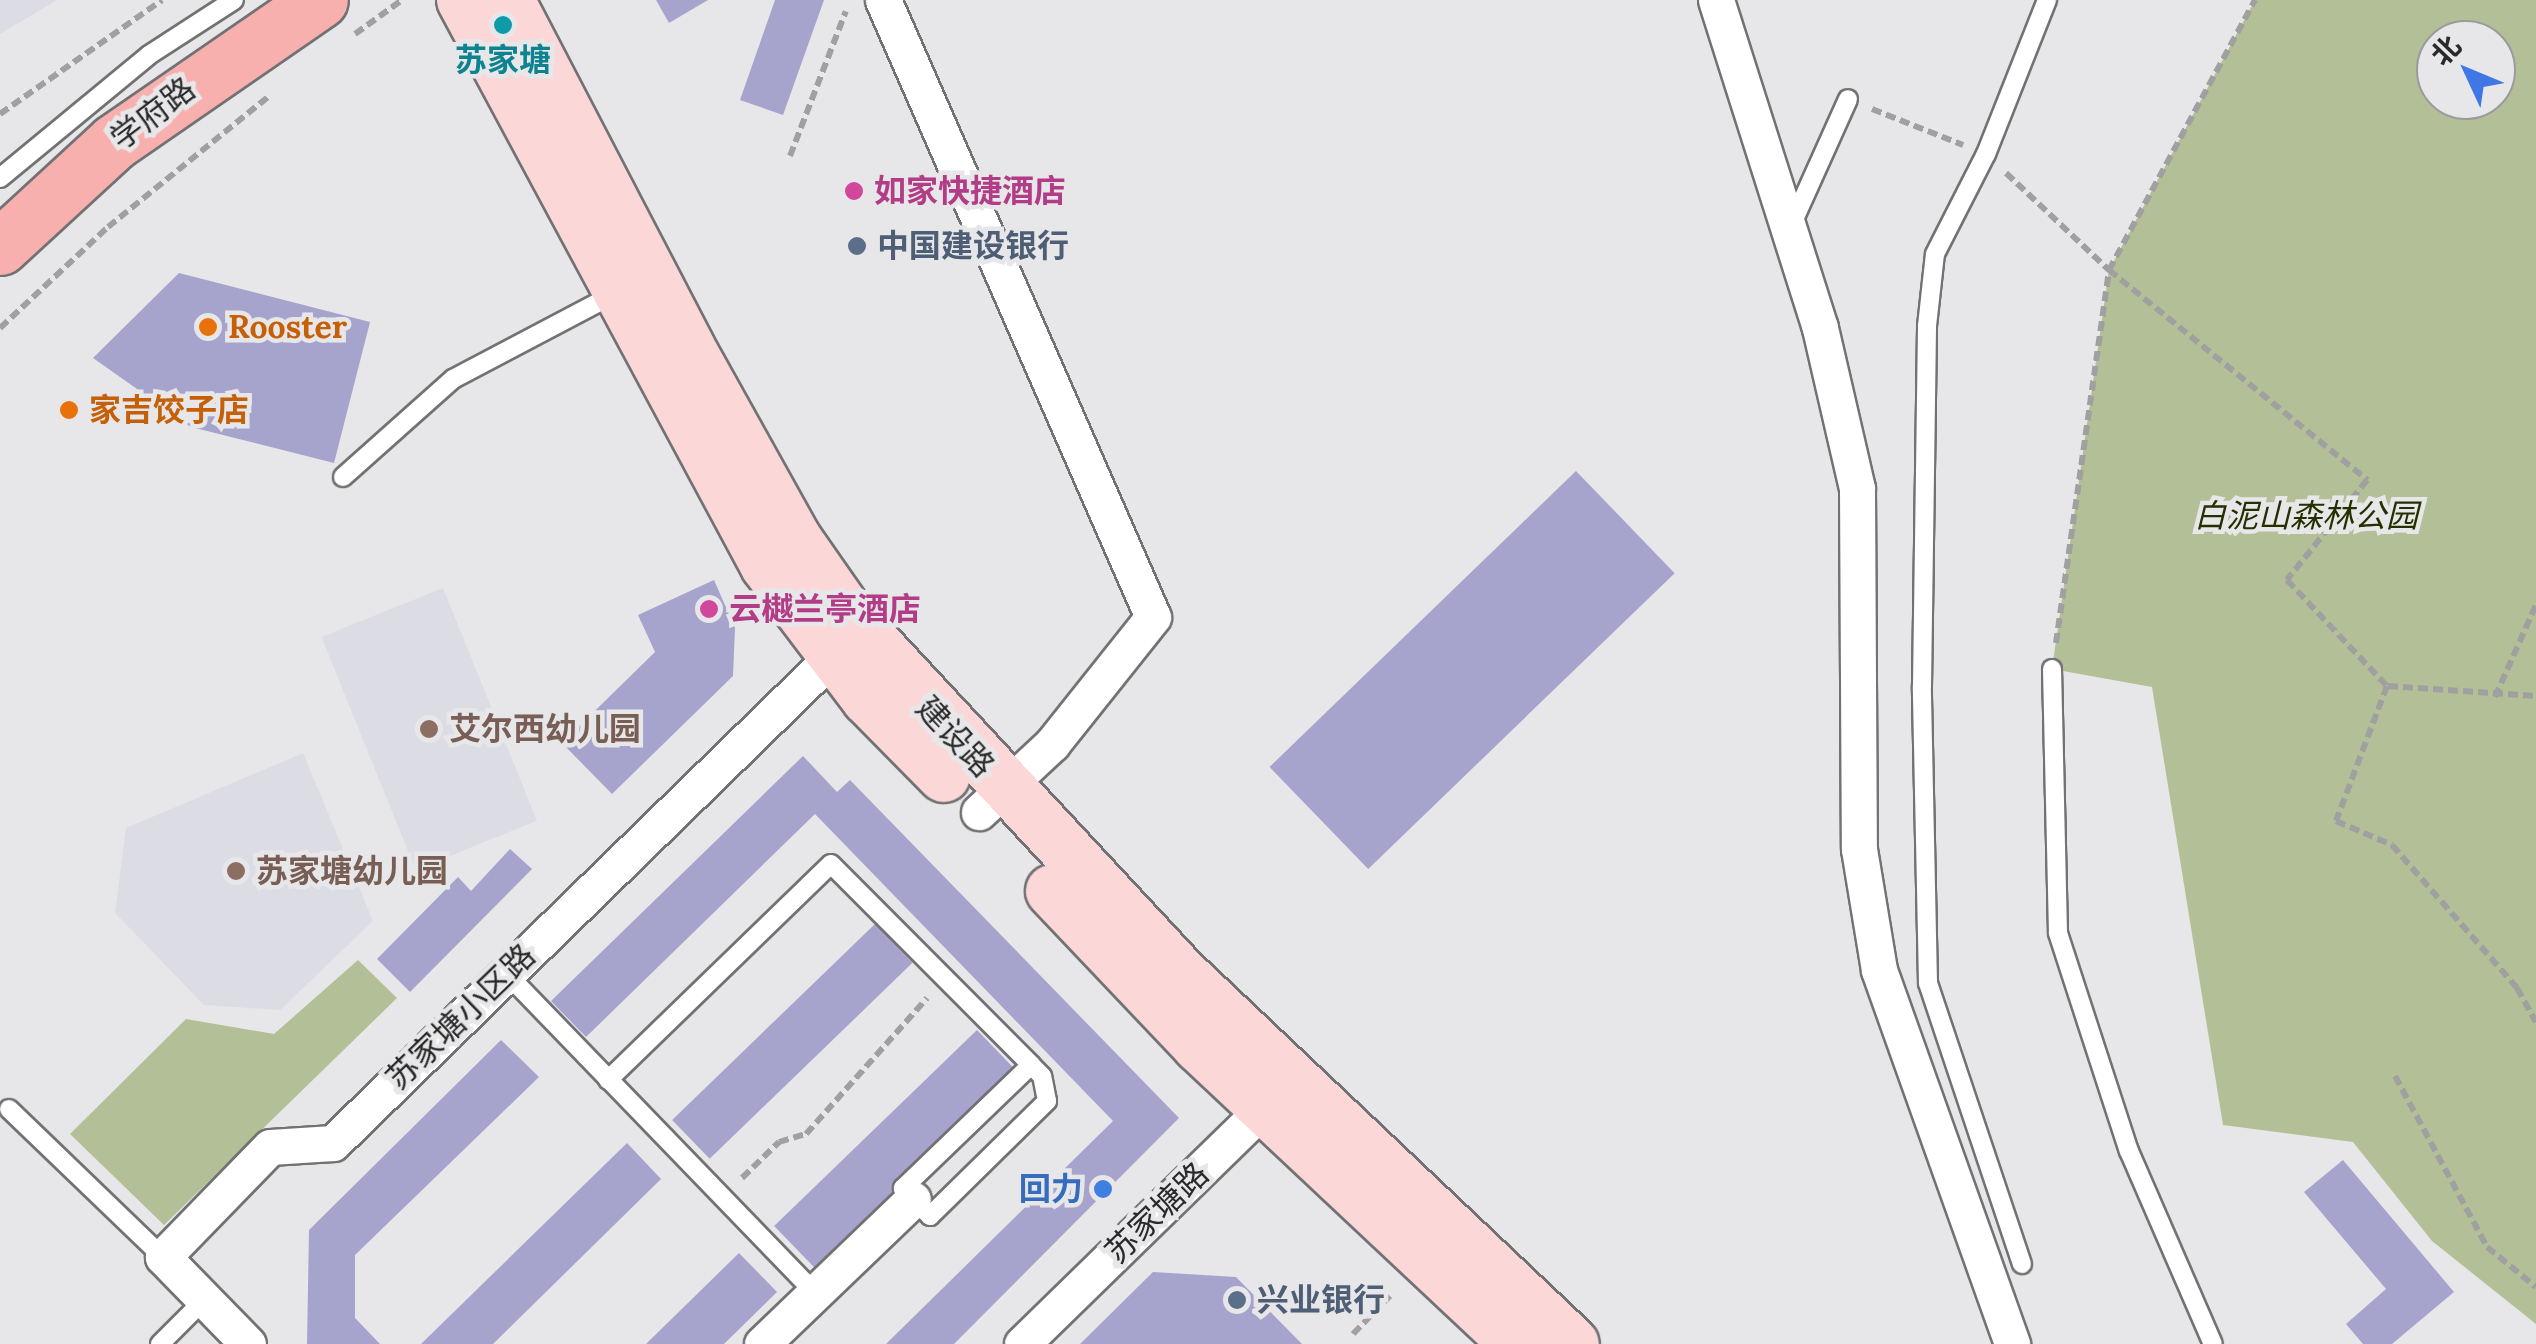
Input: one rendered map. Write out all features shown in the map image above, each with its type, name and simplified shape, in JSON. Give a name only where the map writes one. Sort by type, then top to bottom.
[{"type":"main road","name":"学府路","points":[[0,247],[114,142],[330,23]]},
{"type":"street","name":"建设路","points":[[463,0],[616,292],[767,566],[832,656],[991,801],[1516,1344]]},
{"type":"street","name":"建设路","points":[[508,0],[796,540],[991,801]]},
{"type":"street","points":[[884,0],[1153,617],[1052,744],[991,801]]},
{"type":"street","points":[[1716,0],[1820,328],[1857,488],[1859,848],[1879,970],[2012,1344]]},
{"type":"street","name":"苏家塘小区路","points":[[163,1257],[270,1146],[333,1143],[832,656]]},
{"type":"street","name":"建设路","points":[[1278,1094],[1573,1344]]},
{"type":"street","name":"苏家塘路","points":[[1022,1344],[1278,1094]]},
{"type":"street","points":[[762,1344],[914,1200]]},
{"type":"street","points":[[163,1257],[248,1344]]},
{"type":"lane","name":"学府路","points":[[0,178],[149,55],[234,0]]},
{"type":"lane","points":[[2022,1264],[1928,982],[1922,686],[1927,326],[1935,254],[1986,154],[2047,0]]},
{"type":"lane","points":[[1789,232],[1848,99]]},
{"type":"lane","points":[[342,477],[453,379],[616,292]]},
{"type":"lane","points":[[2052,669],[2058,933],[2129,1152],[2213,1344]]},
{"type":"lane","points":[[608,1080],[831,864],[1042,1076],[1047,1102],[930,1216],[903,1188],[1031,1065]]},
{"type":"lane","points":[[506,973],[719,1200],[815,1293]]},
{"type":"lane","points":[[9,1109],[163,1257]]},
{"type":"lane","points":[[160,1344],[205,1300]]},
{"type":"path","points":[[0,114],[162,0]]},
{"type":"path","points":[[330,23],[402,0]]},
{"type":"path","points":[[790,156],[850,0]]},
{"type":"path","points":[[2052,669],[2108,270],[2255,0]]},
{"type":"path","points":[[0,328],[108,227],[277,90]]},
{"type":"path","points":[[2108,270],[2367,480],[2288,580],[2388,686],[2496,697],[2536,696]]},
{"type":"path","points":[[2496,697],[2536,606]]},
{"type":"path","points":[[2388,686],[2336,821],[2392,845],[2517,988],[2536,1022]]},
{"type":"path","points":[[719,1200],[779,1142],[806,1134],[946,980]]},
{"type":"path","points":[[2396,1076],[2487,1247],[2534,1284]]},
{"type":"path","points":[[1353,1334],[1390,1296]]},
{"type":"shaded area","points":[[0,0],[57,0],[0,34]]},
{"type":"shaded area","name":"艾尔西幼儿园","points":[[443,588],[537,821],[416,870],[322,637]]},
{"type":"shaded area","name":"苏家塘幼儿园","points":[[303,753],[373,921],[280,1010],[204,1005],[115,913],[126,828]]},
{"type":"green space","name":"白泥山森林公园","points":[[2255,0],[2536,0],[2536,1324],[2432,1241],[2353,1142],[2223,1125],[2152,687],[2052,669],[2109,270]]},
{"type":"green space","points":[[358,960],[397,998],[164,1225],[70,1134],[186,1019],[274,1034]]},
{"type":"building","points":[[656,0],[708,0],[669,23]]},
{"type":"building","points":[[775,0],[824,0],[783,115],[740,100]]},
{"type":"building","points":[[179,273],[370,322],[334,463],[191,427],[93,358]]},
{"type":"building","points":[[1576,471],[1675,573],[1368,869],[1270,767]]},
{"type":"building","points":[[714,580],[735,628],[733,676],[612,794],[562,743],[655,652],[638,615]]},
{"type":"building","points":[[803,756],[837,792],[850,780],[1179,1118],[954,1344],[886,1344],[1113,1121],[815,814],[586,1037],[551,1001]]},
{"type":"building","points":[[510,849],[532,869],[410,992],[377,959],[458,877],[471,891]]},
{"type":"building","points":[[875,924],[913,963],[710,1159],[672,1120]]},
{"type":"building","points":[[977,1030],[1018,1072],[815,1268],[774,1226]]},
{"type":"building","points":[[501,1040],[539,1077],[355,1255],[355,1318],[380,1344],[307,1344],[309,1230]]},
{"type":"building","points":[[627,1143],[661,1179],[493,1344],[421,1344]]},
{"type":"building","points":[[2343,1160],[2454,1292],[2392,1344],[2363,1344],[2346,1324],[2386,1289],[2304,1192]]},
{"type":"building","points":[[739,1253],[777,1292],[724,1344],[646,1344]]},
{"type":"building","points":[[1153,1272],[1236,1277],[1302,1344],[1080,1344]]},
{"type":"place","name":"苏家塘","points":[[503,25]]},
{"type":"place","name":"如家快捷酒店","points":[[854,191]]},
{"type":"place","name":"中国建设银行","points":[[857,246]]},
{"type":"place","name":"Rooster","points":[[208,327]]},
{"type":"place","name":"家吉饺子店","points":[[69,410]]},
{"type":"place","name":"云樾兰亭酒店","points":[[709,609]]},
{"type":"place","name":"艾尔西幼儿园","points":[[429,729]]},
{"type":"place","name":"苏家塘幼儿园","points":[[236,871]]},
{"type":"place","name":"回力","points":[[1103,1189]]},
{"type":"place","name":"兴业银行","points":[[1237,1300]]}]
